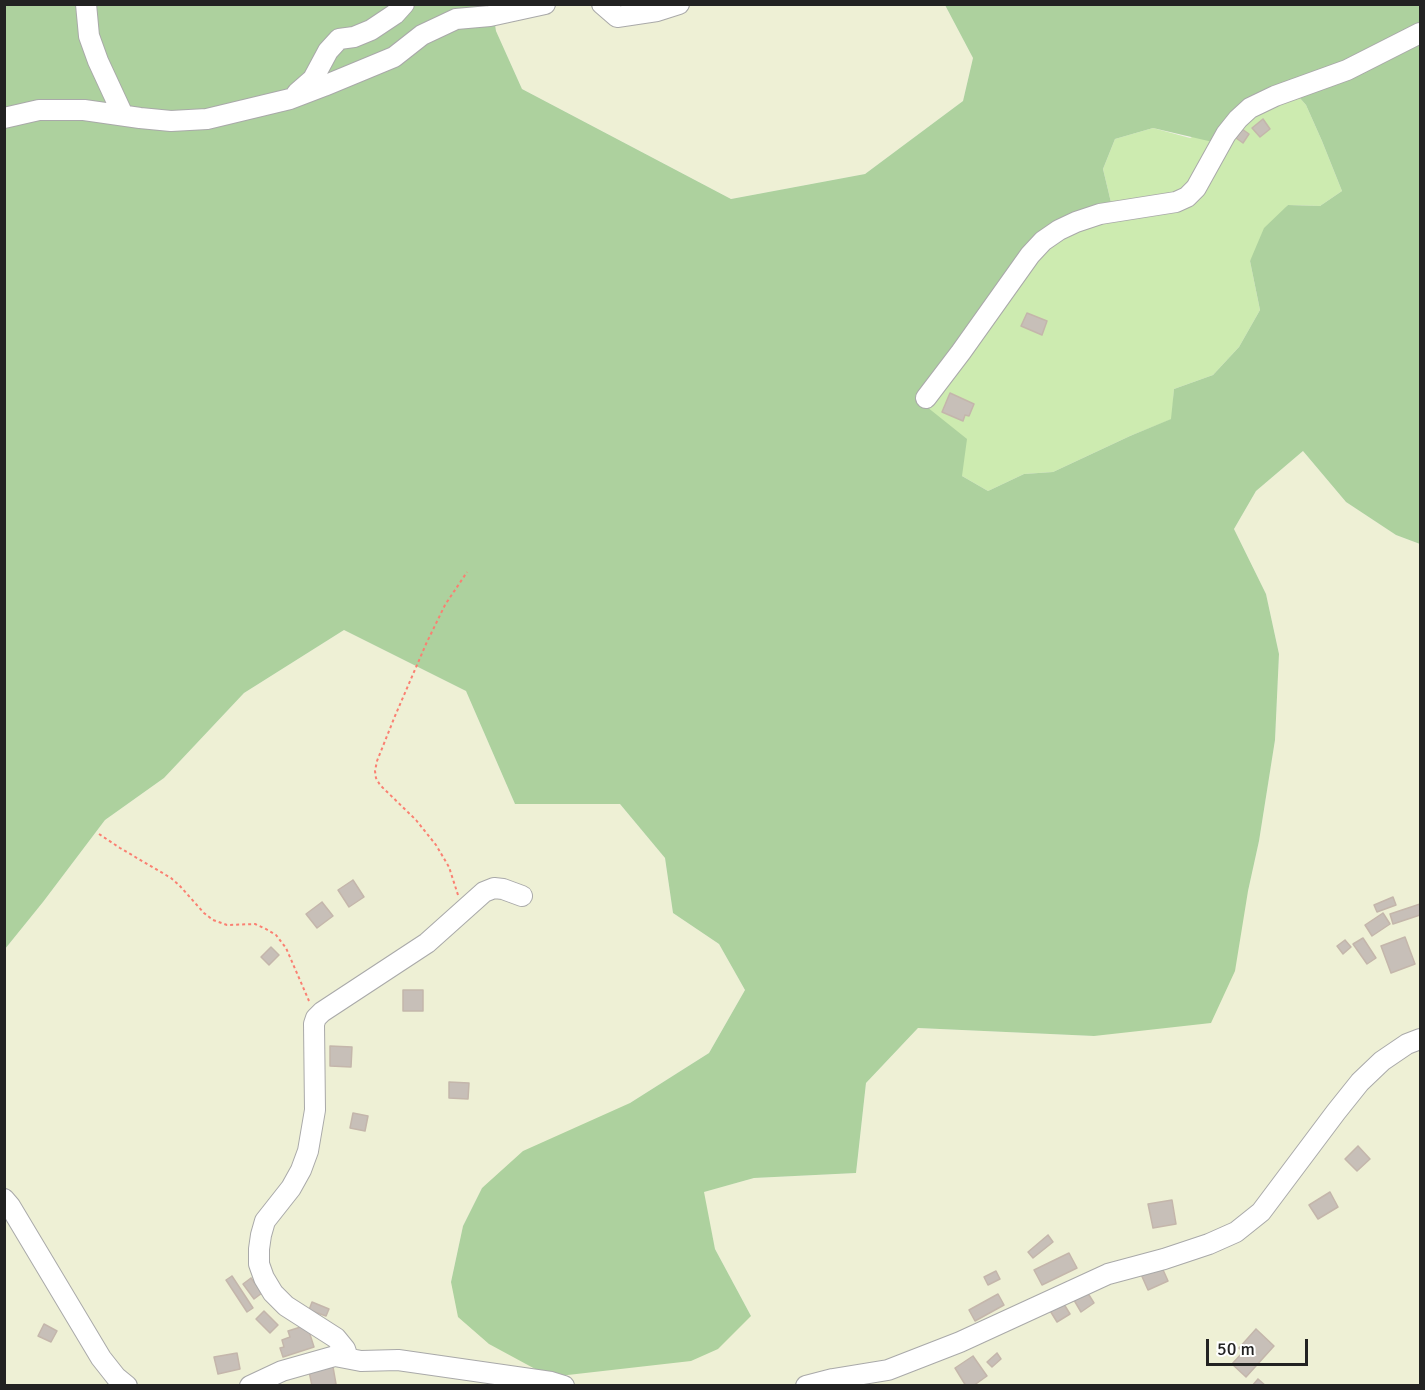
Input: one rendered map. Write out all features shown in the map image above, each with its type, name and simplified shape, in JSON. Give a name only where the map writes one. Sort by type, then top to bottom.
[{"type":"street","points":[[86,4],[90,36],[98,61],[123,115]]},
{"type":"street","points":[[290,99],[313,79],[328,51],[339,39],[354,37],[371,30],[395,14],[404,4]]},
{"type":"street","points":[[4,118],[39,110],[84,110],[171,121],[207,119],[290,99],[394,57],[422,35],[456,19],[490,16],[545,4]]},
{"type":"street","points":[[602,4],[617,17],[679,4]]},
{"type":"street","points":[[926,398],[1029,255],[1043,241],[1059,230],[1100,214],[1176,202],[1187,197],[1196,188],[1226,134],[1250,108],[1275,96],[1347,70],[1420,33]]},
{"type":"street","points":[[348,1358],[345,1349],[336,1338],[286,1306],[273,1293],[264,1278],[260,1264],[259,1249],[265,1221],[291,1188],[308,1151],[315,1110],[314,1024],[316,1018],[427,943],[484,892],[495,888],[522,896]]},
{"type":"street","points":[[806,1386],[888,1370],[960,1342],[1108,1274],[1164,1259],[1236,1232],[1261,1212],[1278,1192],[1360,1082],[1382,1061],[1407,1044],[1420,1040]]},
{"type":"street","points":[[4,1199],[101,1358],[126,1386]]},
{"type":"street","points":[[250,1386],[282,1371],[335,1356],[361,1361],[398,1360],[551,1382],[564,1386]]},
{"type":"path","points":[[462,912],[449,867],[436,845],[416,820],[380,785],[375,771],[377,761],[426,644],[445,605],[467,572]]},
{"type":"path","points":[[99,834],[171,878],[213,920],[227,925],[255,924],[276,935],[286,948],[316,1018]]},
{"type":"green space","points":[[5,5],[492,5],[496,31],[522,89],[731,199],[865,174],[963,101],[973,58],[945,5],[1420,5],[1420,544],[1396,535],[1346,502],[1303,451],[1256,491],[1234,529],[1266,594],[1279,654],[1275,740],[1235,971],[1211,1023],[1094,1036],[918,1028],[866,1083],[856,1173],[754,1178],[704,1192],[715,1249],[751,1316],[718,1349],[691,1361],[550,1377],[489,1344],[458,1317],[451,1282],[463,1226],[482,1188],[523,1151],[630,1103],[709,1053],[745,990],[719,944],[673,913],[665,858],[620,804],[515,804],[466,691],[344,630],[244,693],[164,778],[105,820],[5,949]],"holes":[[[1291,88],[1306,105],[1342,191],[1320,206],[1288,205],[1264,228],[1250,261],[1260,310],[1239,347],[1213,375],[1174,389],[1171,419],[1053,472],[1024,474],[988,491],[962,476],[967,439],[917,399],[1040,256],[1065,231],[1114,215],[1103,169],[1115,139],[1153,128],[1217,143]]]},
{"type":"green space","points":[[492,5],[945,5],[973,58],[963,101],[865,174],[731,199],[522,89],[496,31]]},
{"type":"green space","points":[[1291,88],[1306,105],[1342,191],[1320,206],[1288,205],[1250,261],[1260,310],[1239,347],[1213,375],[1174,389],[1172,419],[1053,472],[1024,474],[988,491],[962,476],[917,399],[1040,256],[1065,231],[1114,215],[1103,169],[1115,139],[1153,128],[1190,138]]},
{"type":"green space","points":[[1303,451],[1346,502],[1396,535],[1420,544],[1420,1385],[5,1386],[5,949],[105,820],[164,778],[244,693],[344,630],[466,691],[515,804],[620,804],[665,858],[673,913],[719,944],[745,990],[709,1053],[630,1103],[482,1188],[463,1226],[451,1282],[751,1316],[715,1249],[703,1192],[754,1178],[856,1173],[866,1083],[918,1028],[1094,1036],[1248,891],[1259,841],[1275,740],[1279,654],[1266,594],[1234,529],[1256,491]]},
{"type":"building","points":[[1263,119],[1270,129],[1260,137],[1252,128]]},
{"type":"building","points":[[1242,129],[1249,134],[1243,143],[1236,138]]},
{"type":"building","points":[[1027,313],[1047,321],[1042,335],[1021,326]]},
{"type":"building","points":[[950,393],[974,404],[969,416],[965,415],[963,421],[942,412]]},
{"type":"building","points":[[353,880],[364,897],[349,907],[338,890]]},
{"type":"building","points":[[1393,897],[1396,905],[1377,912],[1374,905]]},
{"type":"building","points":[[322,902],[333,916],[317,928],[306,914]]},
{"type":"building","points":[[1420,904],[1420,915],[1393,924],[1390,914]]},
{"type":"building","points":[[1383,913],[1390,924],[1372,936],[1365,925]]},
{"type":"building","points":[[1405,937],[1415,964],[1391,973],[1381,946]]},
{"type":"building","points":[[1363,938],[1376,958],[1367,964],[1353,944]]},
{"type":"building","points":[[1345,940],[1351,947],[1343,954],[1337,946]]},
{"type":"building","points":[[271,947],[279,955],[269,965],[261,957]]},
{"type":"building","points":[[403,990],[423,990],[423,1011],[403,1011]]},
{"type":"building","points":[[330,1046],[352,1047],[351,1067],[330,1066]]},
{"type":"building","points":[[449,1082],[469,1083],[468,1099],[449,1098]]},
{"type":"building","points":[[353,1113],[368,1116],[365,1131],[350,1128]]},
{"type":"building","points":[[1358,1146],[1370,1159],[1357,1171],[1345,1159]]},
{"type":"building","points":[[1330,1192],[1338,1207],[1318,1219],[1309,1205]]},
{"type":"building","points":[[1172,1200],[1176,1224],[1153,1228],[1148,1204]]},
{"type":"building","points":[[1048,1235],[1053,1242],[1033,1258],[1028,1252]]},
{"type":"building","points":[[1069,1253],[1077,1268],[1042,1285],[1034,1270]]},
{"type":"building","points":[[1160,1263],[1168,1281],[1148,1290],[1140,1272]]},
{"type":"building","points":[[996,1271],[1000,1279],[988,1285],[984,1277]]},
{"type":"building","points":[[232,1276],[253,1308],[247,1312],[226,1280]]},
{"type":"building","points":[[251,1278],[262,1293],[254,1299],[243,1284]]},
{"type":"building","points":[[1084,1287],[1094,1303],[1081,1312],[1071,1295]]},
{"type":"building","points":[[998,1294],[1004,1305],[975,1321],[969,1310]]},
{"type":"building","points":[[1062,1301],[1070,1314],[1057,1322],[1049,1309]]},
{"type":"building","points":[[312,1302],[329,1309],[326,1316],[309,1310]]},
{"type":"building","points":[[264,1311],[278,1325],[270,1333],[256,1319]]},
{"type":"building","points":[[44,1324],[57,1331],[51,1342],[38,1336]]},
{"type":"building","points":[[307,1325],[314,1347],[283,1357],[280,1348],[284,1347],[282,1340],[290,1337],[288,1331]]},
{"type":"building","points":[[1256,1329],[1274,1346],[1246,1377],[1232,1364],[1243,1352],[1239,1348]]},
{"type":"building","points":[[237,1353],[240,1369],[218,1374],[214,1357]]},
{"type":"building","points":[[997,1353],[1001,1359],[992,1367],[987,1362]]},
{"type":"building","points":[[973,1356],[987,1376],[973,1386],[966,1386],[955,1368]]},
{"type":"building","points":[[333,1367],[336,1384],[312,1386],[309,1371]]},
{"type":"building","points":[[1258,1379],[1266,1386],[1252,1386]]}]
